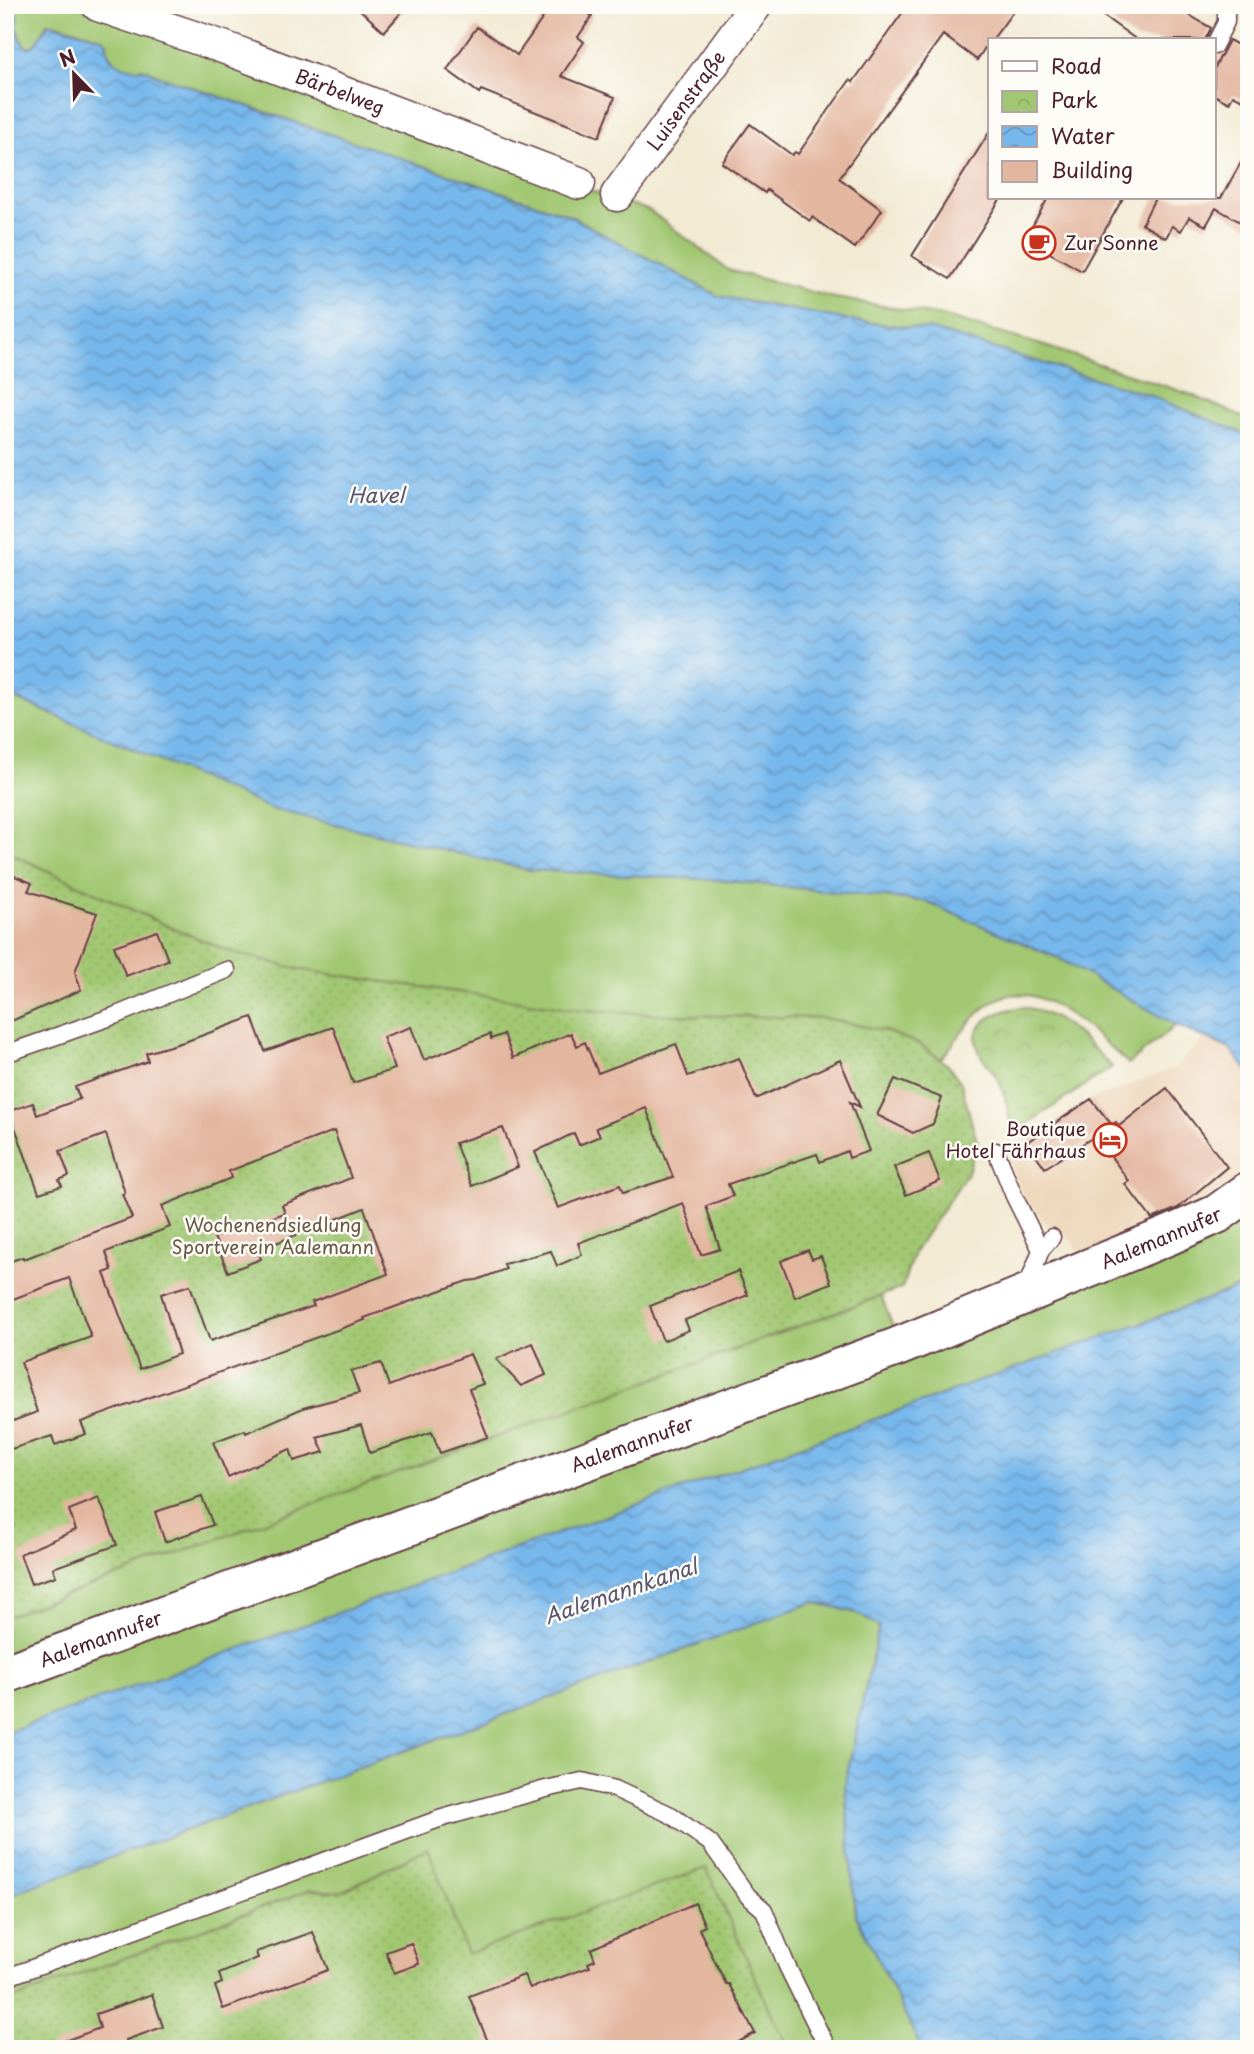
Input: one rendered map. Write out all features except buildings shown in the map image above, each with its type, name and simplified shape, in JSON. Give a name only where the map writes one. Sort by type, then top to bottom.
[{"type":"street","name":"Bärbelweg","points":[[98,5],[223,47],[579,183]]},
{"type":"street","name":"Luisenstraße","points":[[617,195],[756,5]]},
{"type":"street","name":"Aalemannufer","points":[[5,1674],[859,1362],[1170,1236],[1217,1214],[1249,1191]]},
{"type":"lane","points":[[1216,42],[1226,22],[1226,5]]},
{"type":"lane","points":[[5,1054],[114,1016],[227,970]]},
{"type":"lane","points":[[996,1151],[1014,1196],[1041,1250]]},
{"type":"lane","points":[[1024,1294],[1041,1250],[1052,1237]]},
{"type":"lane","points":[[5,1978],[439,1819],[582,1781],[615,1789],[671,1815],[710,1843],[748,1896],[764,1910],[787,1966],[828,2049]]},
{"type":"shaded area","points":[[1205,1037],[1230,1049],[1249,1073],[1249,1171],[1237,1181],[1091,1264],[1065,1234],[1043,1222],[1034,1207],[1026,1202],[1011,1163],[1011,1155],[1091,1099],[1175,1068]]},
{"type":"green space","points":[[5,5],[73,5],[184,42],[485,154],[650,211],[728,270],[835,298],[942,316],[1048,347],[1192,395],[1249,420],[1249,436],[1146,394],[932,330],[854,321],[718,296],[568,215],[142,68],[124,67],[113,60],[102,38],[54,23],[46,24],[37,42],[27,48],[10,14],[5,14]]},
{"type":"green space","points":[[5,694],[272,809],[529,870],[719,880],[924,901],[1058,958],[1176,1025],[1129,1064],[1085,1026],[1050,1002],[1031,996],[1013,995],[996,1000],[980,1012],[941,1059],[919,1044],[885,1031],[824,1018],[670,1015],[584,1010],[302,970],[234,953],[163,924],[5,851]]},
{"type":"green space","name":"Wochenendsiedlung Sportverein Aalemann","points":[[5,851],[163,924],[234,953],[302,970],[584,1010],[670,1015],[824,1018],[885,1031],[919,1044],[948,1065],[961,1083],[977,1142],[968,1172],[914,1252],[902,1288],[5,1617]]},
{"type":"green space","points":[[1024,1007],[1062,1022],[1083,1038],[1112,1067],[1012,1134],[1002,1089],[980,1052],[976,1039],[978,1030],[989,1018],[1007,1010]]},
{"type":"green space","points":[[1249,1211],[1249,1284],[5,1733],[5,1674]]},
{"type":"green space","points":[[881,1296],[896,1335],[5,1662],[5,1617]]},
{"type":"green space","points":[[814,1602],[854,1612],[879,1626],[845,1784],[855,1913],[922,2049],[791,2049],[778,2028],[706,1868],[467,1955],[428,1848],[341,1892],[310,1890],[5,2002],[5,1896]]},
{"type":"green space","points":[[428,1848],[467,1954],[706,1868],[778,2028],[791,2049],[5,2049],[5,2002],[310,1890],[341,1892]]},
{"type":"water","name":"Havel","points":[[5,14],[17,15],[19,34],[27,48],[34,46],[49,23],[102,38],[107,42],[110,56],[125,67],[145,69],[568,215],[718,296],[854,321],[932,330],[1146,394],[1249,436],[1249,1073],[1230,1049],[1176,1025],[1058,958],[924,901],[719,880],[529,870],[272,809],[5,694]]},
{"type":"water","name":"Aalemannkanal","points":[[1249,1284],[1249,2049],[922,2049],[855,1913],[845,1784],[879,1626],[854,1612],[814,1602],[5,1896],[5,1733]]},
{"type":"place","name":"Zur Sonne","points":[[1039,243]]},
{"type":"place","name":"Boutique Hotel Fährhaus","points":[[1110,1140]]}]
